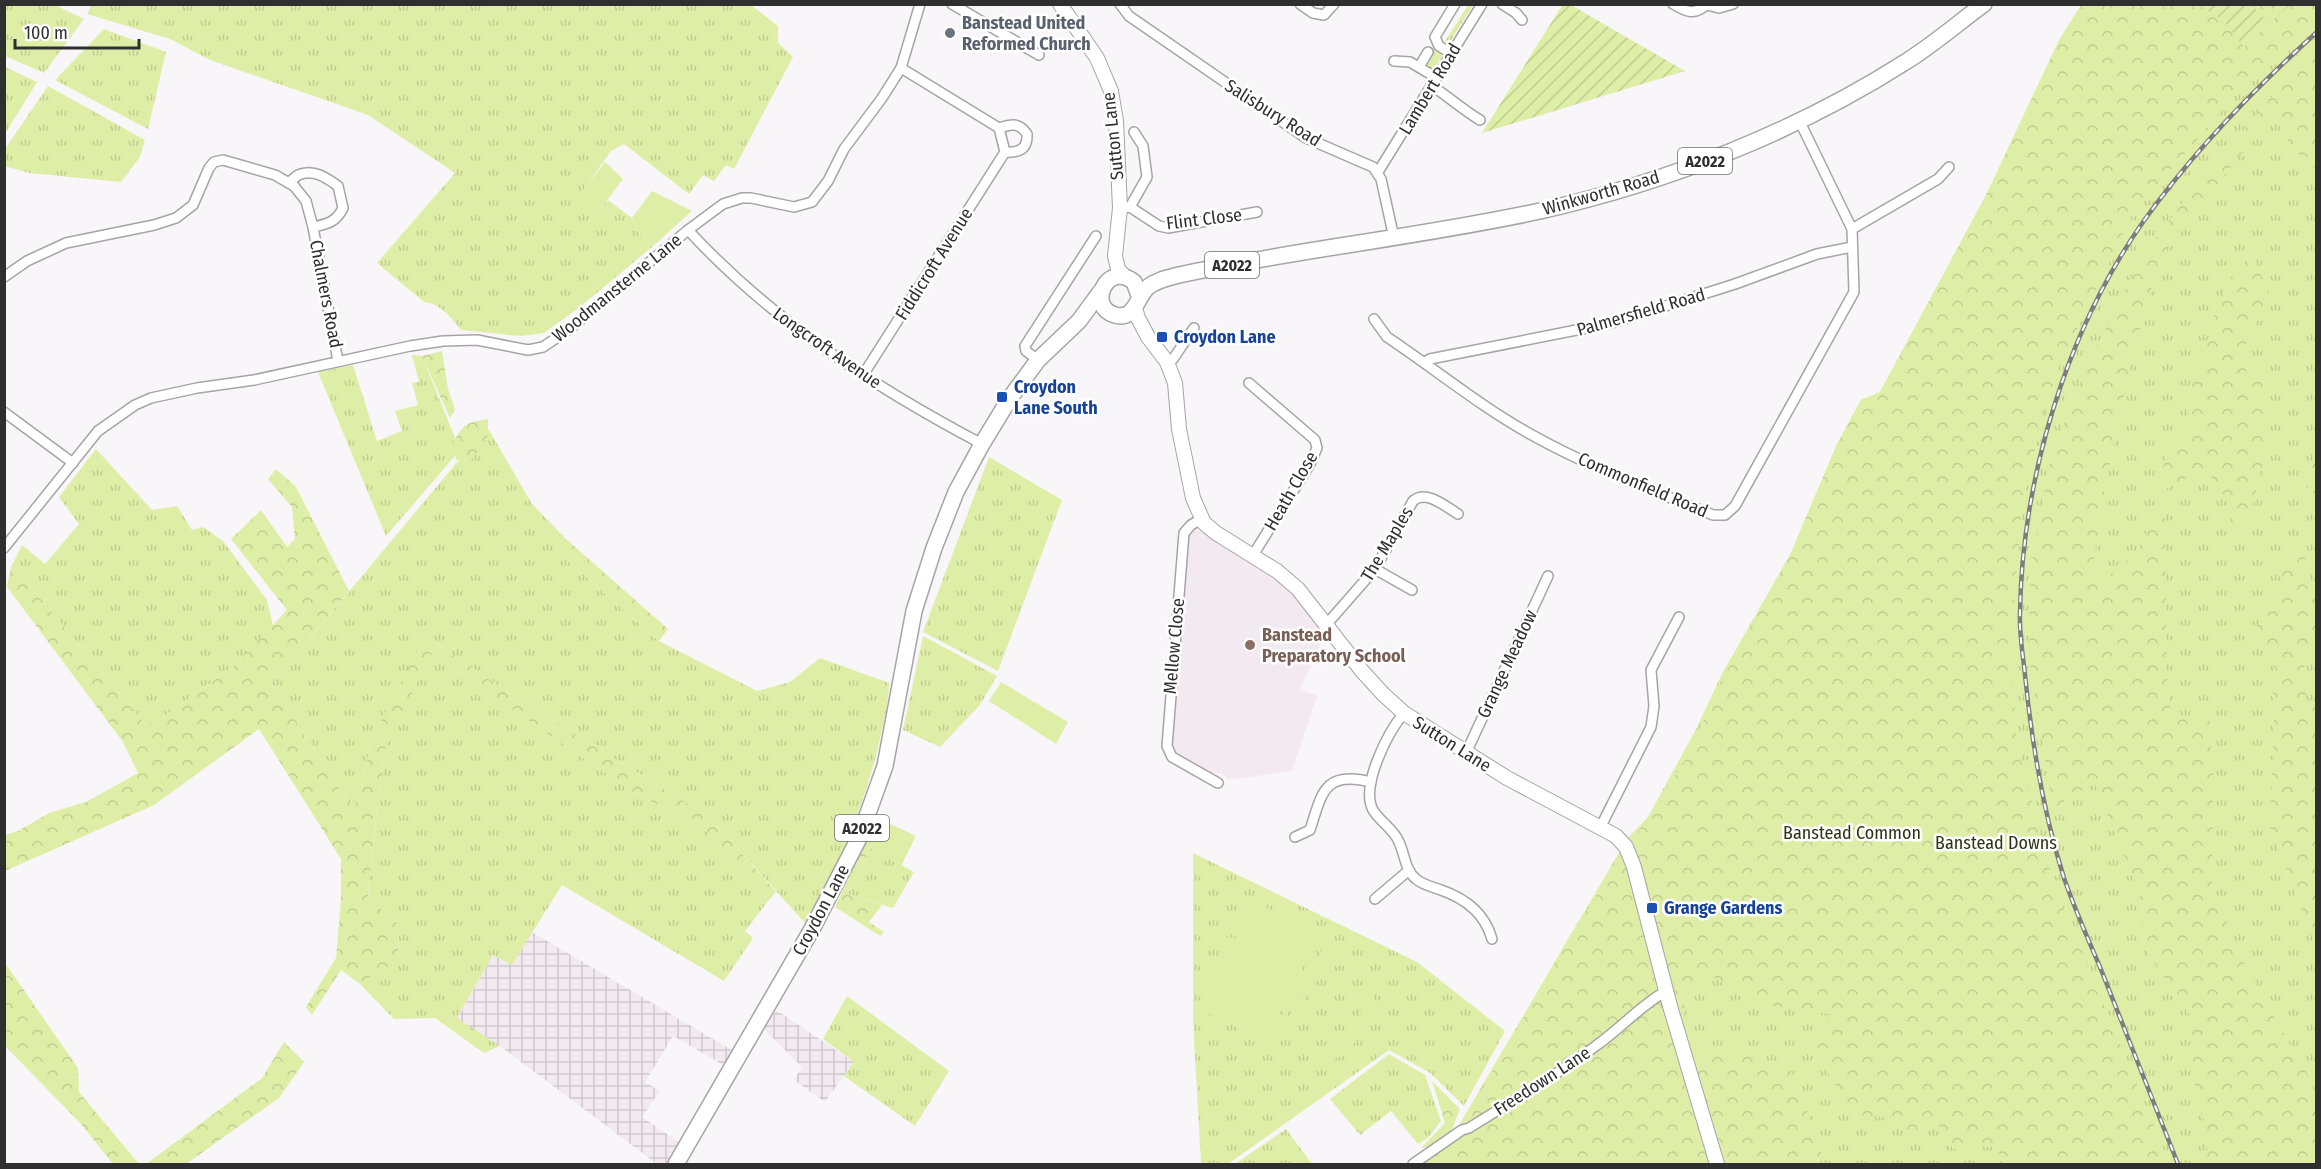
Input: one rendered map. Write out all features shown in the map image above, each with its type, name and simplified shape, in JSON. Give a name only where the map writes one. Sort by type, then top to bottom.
[{"type":"main road","name":"Sutton Lane","points":[[1060,4],[1097,58],[1111,91],[1116,122],[1125,208],[1103,287]]},
{"type":"main road","name":"Winkworth Road","points":[[1127,278],[1179,275],[1394,238],[1539,211],[1601,195],[1708,160],[1799,120],[1910,60],[1984,4]]},
{"type":"main road","name":"Sutton Lane","points":[[1116,244],[1116,262],[1127,278]]},
{"type":"main road","name":"Winkworth Road","points":[[1138,303],[1150,286],[1179,275]]},
{"type":"main road","points":[[1148,337],[1112,314],[1101,300],[1103,287],[1114,277],[1127,278],[1138,288],[1138,318],[1148,337],[1167,362],[1175,383],[1179,429],[1193,498],[1201,519]]},
{"type":"main road","name":"Croydon Lane","points":[[676,1164],[812,929],[859,838],[885,766],[914,611],[956,492],[1010,398],[1038,360],[1079,321],[1103,287]]},
{"type":"main road","points":[[1112,314],[1131,312],[1138,303]]},
{"type":"main road","name":"Croydon Lane","points":[[1079,321],[1092,314],[1112,314]]},
{"type":"main road","name":"Sutton Lane","points":[[1201,519],[1216,533],[1277,571],[1298,589],[1376,686],[1404,713],[1507,778],[1616,836],[1630,856],[1666,991],[1717,1164]]},
{"type":"street","name":"Woodmansterne Lane","points":[[4,548],[98,431],[109,422],[151,398],[197,388],[254,380],[443,341],[477,340],[528,350],[543,347],[571,328],[688,230],[723,204],[742,198],[794,207],[812,202],[828,181],[844,149],[901,68],[920,4]]},
{"type":"street","points":[[952,4],[1039,55]]},
{"type":"street","name":"Salisbury Road","points":[[1120,4],[1129,16],[1276,119],[1312,141],[1365,163],[1378,172]]},
{"type":"street","points":[[1300,4],[1319,15],[1324,15],[1334,4]]},
{"type":"street","points":[[1452,54],[1439,46],[1435,37],[1455,4]]},
{"type":"street","name":"Lambert Road","points":[[1378,172],[1482,4]]},
{"type":"street","points":[[1502,4],[1522,20]]},
{"type":"street","points":[[1673,4],[1685,12],[1695,13],[1707,5],[1719,8],[1733,4]]},
{"type":"street","points":[[1419,67],[1428,52]]},
{"type":"street","points":[[1394,61],[1404,60],[1419,67],[1459,107],[1480,120]]},
{"type":"street","name":"Fiddicroft Avenue","points":[[863,375],[1005,152],[1015,153],[1022,150],[1027,143],[1027,134],[1018,125],[1011,124],[999,128],[901,68]]},
{"type":"street","points":[[1799,120],[1851,230],[1852,247]]},
{"type":"street","points":[[999,128],[1005,152]]},
{"type":"street","points":[[1125,208],[1147,177],[1143,146],[1134,132]]},
{"type":"street","name":"Chalmers Road","points":[[4,277],[27,261],[66,243],[154,225],[176,218],[193,205],[209,168],[214,162],[223,160],[258,169],[289,183],[306,201],[338,361]]},
{"type":"street","points":[[1851,230],[1938,179],[1949,167]]},
{"type":"street","name":"Chalmers Road","points":[[289,183],[298,175],[310,172],[321,175],[338,186],[343,208],[339,217],[333,222],[313,228]]},
{"type":"street","points":[[1378,172],[1394,238]]},
{"type":"street","name":"Flint Close","points":[[1125,208],[1159,226],[1168,228],[1222,213],[1257,212]]},
{"type":"street","name":"Longcroft Avenue","points":[[688,230],[726,269],[772,310],[818,345],[939,421],[982,444]]},
{"type":"street","points":[[1038,360],[1026,351],[1025,345],[1096,236]]},
{"type":"street","name":"Palmersfield Road","points":[[1425,362],[1430,359],[1612,323],[1735,284],[1817,254],[1852,247]]},
{"type":"street","name":"Commonfield Road","points":[[1374,319],[1387,337],[1544,442],[1588,463],[1713,515],[1725,515],[1735,506],[1852,298],[1854,292],[1852,247]]},
{"type":"street","points":[[1167,362],[1173,359],[1194,328]]},
{"type":"street","name":"Heath Close","points":[[1249,383],[1315,440],[1317,448],[1310,464],[1253,555]]},
{"type":"street","points":[[4,411],[72,462]]},
{"type":"street","name":"The Maples","points":[[1326,625],[1340,612],[1375,569],[1409,506],[1417,497],[1429,497],[1458,514]]},
{"type":"street","name":"Mellow Close","points":[[1201,519],[1184,533],[1167,732],[1169,755],[1218,783]]},
{"type":"street","points":[[1375,569],[1412,590]]},
{"type":"street","name":"Grange Meadow","points":[[1466,753],[1548,576]]},
{"type":"street","points":[[1601,826],[1651,727],[1654,706],[1651,670],[1679,617]]},
{"type":"street","points":[[1404,713],[1389,733],[1371,782],[1369,801],[1372,808],[1395,835],[1408,871],[1423,884],[1454,895],[1470,906],[1487,923],[1492,939]]},
{"type":"street","points":[[1295,837],[1310,830],[1322,794],[1332,783],[1355,778],[1371,782]]},
{"type":"street","points":[[1375,899],[1408,871]]},
{"type":"street","name":"Freedown Lane","points":[[1413,1164],[1461,1130],[1469,1128],[1552,1077],[1599,1044],[1666,991]]},
{"type":"shaded area","name":"Banstead Preparatory School","points":[[1190,528],[1205,533],[1283,580],[1325,634],[1300,690],[1317,696],[1292,771],[1228,780],[1222,773],[1212,773],[1174,753]]},
{"type":"shaded area","points":[[532,932],[735,1052],[725,1066],[673,1036],[645,1082],[660,1091],[642,1117],[680,1143],[668,1164],[657,1164],[500,1046],[457,1019],[493,954],[512,965]]},
{"type":"shaded area","points":[[776,1010],[854,1062],[825,1102],[794,1080],[802,1067],[764,1029]]},
{"type":"green space","points":[[5,4],[55,5],[84,19],[44,73],[5,56]]},
{"type":"green space","points":[[92,4],[751,5],[778,26],[778,43],[793,57],[734,169],[726,165],[714,181],[703,175],[689,194],[624,144],[611,151],[576,200],[596,215],[608,200],[632,218],[635,229],[653,246],[580,307],[544,333],[521,336],[461,330],[445,312],[435,305],[424,302],[377,263],[455,173],[368,115],[210,60],[170,39],[87,14]]},
{"type":"green space","points":[[1563,4],[1571,5],[1685,71],[1482,133]]},
{"type":"green space","points":[[1468,5],[1473,5],[1448,45],[1444,43]]},
{"type":"green space","name":"Banstead Common","points":[[2081,5],[2316,5],[2316,18],[2247,81],[2131,217],[2060,364],[2040,429],[2022,505],[2011,643],[2016,741],[2053,883],[2170,1164],[2004,1164],[1996,1146],[1953,1149],[1940,1126],[1912,1137],[1883,1117],[1855,1115],[1813,1049],[1830,1014],[1758,1004],[1704,971],[1684,992],[1684,1056],[1741,1052],[1791,1070],[1822,1148],[1818,1164],[1418,1164],[1455,1138],[1569,937],[1684,762],[1736,652],[1791,553],[1837,444],[1861,400],[1880,392],[1984,199],[2059,40]]},
{"type":"green space","points":[[2198,5],[2252,5],[2267,21],[2276,13],[2268,5],[2290,5],[2244,47],[2223,20]]},
{"type":"green space","name":"Banstead Downs","points":[[2316,5],[2316,1164],[1413,1164],[1452,1137],[1627,839],[1648,817],[1695,731],[1723,672],[1791,553],[1837,444],[1861,400],[1880,392],[2018,131]]},
{"type":"green space","points":[[104,29],[166,52],[148,129],[55,80]]},
{"type":"green space","points":[[1434,47],[1442,52],[1442,55],[1433,70],[1425,62]]},
{"type":"green space","points":[[2316,54],[2316,170],[2290,146],[2277,112],[2229,169],[2160,258],[2132,357],[2107,475],[2092,572],[2107,578],[2133,556],[2158,513],[2165,514],[2167,677],[2171,714],[2193,718],[2209,717],[2213,777],[2212,890],[2245,967],[2313,1084],[2316,1109],[2316,1164],[2207,1164],[2207,1129],[2196,1099],[2189,1012],[2140,943],[2144,907],[2094,782],[2053,809],[2028,654],[2031,567],[2050,460],[2089,361],[2142,257],[2193,189],[2292,73]]},
{"type":"green space","points":[[5,67],[37,82],[5,134]]},
{"type":"green space","points":[[48,86],[145,140],[140,157],[121,182],[29,173],[5,166],[5,149]]},
{"type":"green space","points":[[605,162],[623,179],[596,215],[575,200]]},
{"type":"green space","points":[[652,191],[692,211],[653,246],[635,229],[632,218]]},
{"type":"green space","points":[[2252,255],[2270,294],[2245,347],[2247,382],[2266,373],[2265,454],[2247,526],[2231,530],[2230,504],[2205,467],[2159,493],[2167,445],[2187,432],[2193,382],[2205,355],[2204,345],[2213,332],[2213,319],[2233,273]]},
{"type":"green space","points":[[442,351],[448,389],[455,409],[450,418],[422,356]]},
{"type":"green space","points":[[412,355],[422,356],[460,450],[386,536],[318,372],[353,365],[377,441],[402,431],[395,411],[418,405],[412,383],[419,382]]},
{"type":"green space","points":[[488,419],[488,436],[472,459],[456,460],[453,443],[460,431],[470,423]]},
{"type":"green space","points":[[489,430],[532,504],[565,538],[554,548],[659,641],[757,691],[790,682],[820,658],[889,683],[888,703],[875,759],[860,808],[841,855],[806,924],[709,817],[503,689],[428,638],[371,740],[359,803],[348,802],[272,684],[478,437]]},
{"type":"green space","points":[[2316,448],[2316,494],[2307,490]]},
{"type":"green space","points":[[96,449],[152,510],[177,506],[192,530],[203,527],[223,541],[267,600],[273,626],[234,666],[148,728],[16,569],[11,567],[22,545],[45,564],[79,524],[59,497]]},
{"type":"green space","points":[[989,457],[1062,500],[998,671],[923,632]]},
{"type":"green space","points":[[276,469],[296,487],[349,591],[272,684],[348,802],[359,803],[371,740],[420,646],[428,638],[503,689],[709,817],[776,892],[768,901],[704,830],[632,791],[431,654],[386,747],[380,780],[368,898],[399,925],[398,960],[360,984],[341,970],[312,1015],[306,1007],[336,958],[341,900],[341,859],[259,729],[154,805],[5,871],[5,835],[18,831],[49,813],[86,802],[138,773],[123,742],[7,587],[11,567],[16,569],[148,728],[234,666],[287,610],[231,539],[261,510],[287,547],[295,539],[292,507],[268,479]]},
{"type":"green space","points":[[2298,533],[2315,596],[2316,636],[2304,660],[2307,703],[2316,707],[2316,941],[2313,939],[2270,828],[2274,727],[2273,650],[2259,640],[2257,625],[2267,617]]},
{"type":"green space","points":[[565,538],[668,629],[659,641],[554,548]]},
{"type":"green space","points":[[923,636],[997,676],[979,706],[940,747],[903,730]]},
{"type":"green space","points":[[430,653],[632,791],[704,830],[768,901],[745,931],[753,938],[724,981],[562,885],[512,965],[493,955],[457,1018],[500,1046],[484,1053],[435,1018],[394,1019],[360,984],[398,960],[399,925],[368,899],[380,780],[386,747]]},
{"type":"green space","points":[[1001,682],[1068,722],[1056,744],[989,701]]},
{"type":"green space","points":[[877,817],[882,820],[871,848],[847,894],[882,905],[869,922],[884,932],[880,936],[835,907]]},
{"type":"green space","points":[[882,820],[916,836],[901,866],[871,848]]},
{"type":"green space","points":[[871,848],[914,872],[893,908],[847,894]]},
{"type":"green space","points":[[1193,853],[1417,962],[1505,1031],[1464,1106],[1430,1073],[1389,1050],[1228,1164],[1201,1164],[1193,1020]]},
{"type":"green space","points":[[1254,901],[1320,934],[1265,1042],[1200,1009],[1206,998],[1199,994],[1228,936],[1235,939]]},
{"type":"green space","points":[[1323,948],[1330,952],[1326,961],[1348,958],[1357,961],[1368,971],[1374,986],[1373,1002],[1355,1042],[1341,1056],[1324,1060],[1315,1059],[1300,1050],[1290,1034],[1288,1036],[1282,1032]],"holes":[[[1342,965],[1353,968],[1364,978],[1366,993],[1362,1010],[1348,1039],[1332,1052],[1316,1052],[1306,1048],[1298,1035],[1299,1017],[1316,980],[1323,971],[1331,967]]]},
{"type":"green space","points":[[5,963],[78,1068],[79,1092],[139,1164],[113,1164],[81,1124],[5,1046]]},
{"type":"green space","points":[[1308,965],[1310,966],[1284,1022],[1279,1020]]},
{"type":"green space","points":[[847,996],[949,1071],[915,1126],[844,1076],[854,1062],[823,1039]]},
{"type":"green space","points":[[284,1042],[304,1062],[279,1098],[186,1164],[146,1164],[262,1078]]},
{"type":"green space","points":[[1389,1054],[1425,1075],[1441,1121],[1428,1138],[1418,1144],[1391,1111],[1360,1135],[1330,1099]]},
{"type":"green space","points":[[1432,1081],[1460,1109],[1451,1132],[1428,1147],[1421,1148],[1445,1123]]},
{"type":"green space","points":[[1286,1129],[1312,1164],[1235,1164]]},
{"type":"railway","points":[[2178,1164],[2064,878],[2044,803],[2021,644],[2023,562],[2029,511],[2039,459],[2053,409],[2071,359],[2116,265],[2162,196],[2203,146],[2247,99],[2316,33]]},
{"type":"place","name":"Banstead United Reformed Church","points":[[950,33]]},
{"type":"place","name":"Croydon Lane","points":[[1162,337]]},
{"type":"place","name":"Croydon Lane South","points":[[1002,397]]},
{"type":"place","name":"Banstead Preparatory School","points":[[1250,645]]},
{"type":"place","name":"Grange Gardens","points":[[1652,908]]}]
